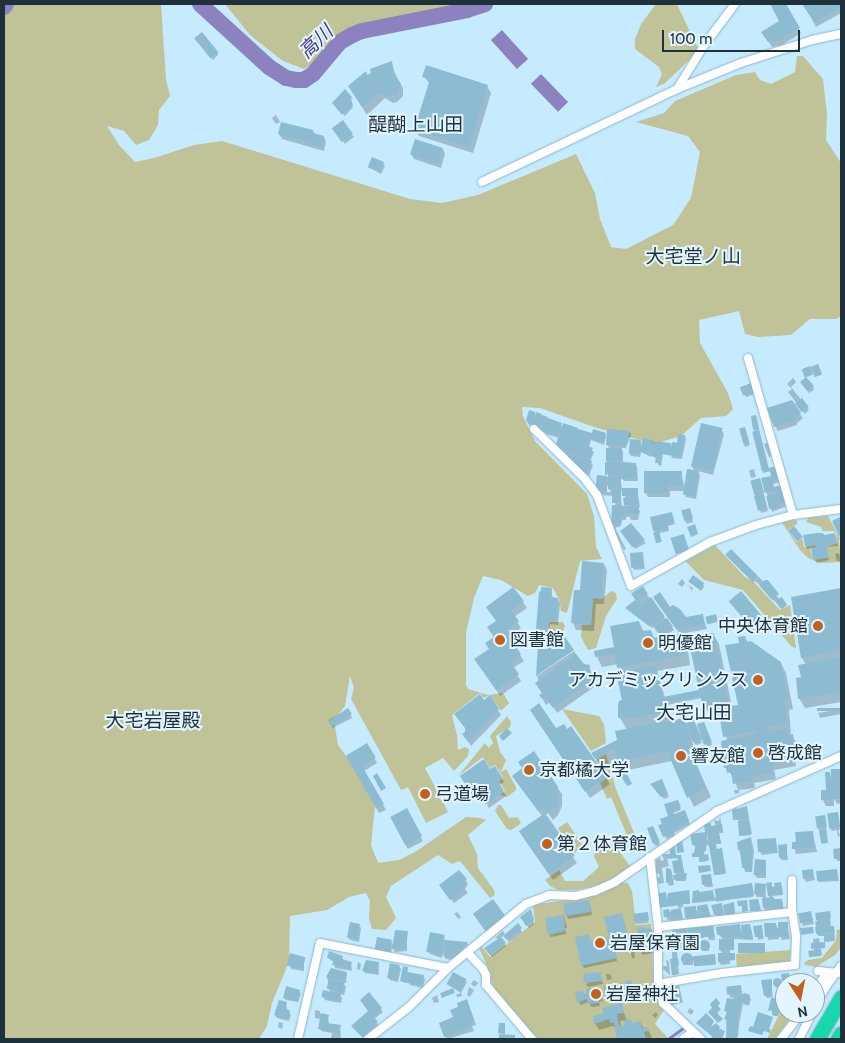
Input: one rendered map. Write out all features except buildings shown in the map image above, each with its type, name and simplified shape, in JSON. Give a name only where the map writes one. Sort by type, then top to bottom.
[{"type":"highway","points":[[817,1039],[841,998]]},
{"type":"highway","points":[[838,1039],[841,1034]]},
{"type":"street","points":[[677,89],[705,44],[735,4]]},
{"type":"street","points":[[482,182],[677,89],[741,63],[812,40],[841,34]]},
{"type":"street","points":[[748,358],[793,515]]},
{"type":"street","points":[[534,429],[585,479],[597,495],[631,586],[710,542],[766,521],[793,515],[841,509]]},
{"type":"street","points":[[368,1039],[409,1007],[448,968],[526,904],[549,895],[576,896],[595,891],[615,882],[693,826],[722,808],[841,756]]},
{"type":"street","points":[[650,857],[658,927],[658,984],[663,1003],[701,1039]]},
{"type":"street","points":[[658,984],[722,973],[795,965],[796,936],[792,912],[792,880]]},
{"type":"street","points":[[658,927],[792,912]]},
{"type":"street","points":[[298,1039],[320,943],[448,968]]},
{"type":"street","points":[[468,952],[483,968],[486,975],[486,986],[532,1039]]},
{"type":"street","points":[[825,993],[839,973],[841,966]]},
{"type":"street","points":[[818,971],[839,973]]},
{"type":"street","points":[[782,1039],[794,1023]]},
{"type":"street","points":[[799,1039],[807,1023]]},
{"type":"street","points":[[683,1039],[693,1032]]},
{"type":"green space","points":[[4,4],[161,4],[166,79],[170,96],[159,110],[158,125],[149,140],[136,145],[124,131],[107,126],[119,145],[135,162],[194,145],[222,141],[410,199],[442,203],[478,195],[576,154],[595,193],[600,219],[611,247],[626,249],[673,225],[691,198],[700,152],[688,136],[636,122],[664,113],[675,101],[736,75],[755,72],[760,80],[771,84],[795,72],[797,56],[803,56],[823,79],[827,114],[826,140],[841,163],[841,316],[836,319],[810,319],[791,335],[758,337],[745,334],[739,311],[699,320],[700,343],[728,393],[733,409],[726,416],[701,418],[681,436],[654,444],[594,427],[540,408],[522,407],[523,416],[535,441],[587,494],[594,516],[596,547],[602,559],[580,561],[567,613],[561,611],[559,599],[553,588],[539,585],[535,593],[528,596],[501,580],[483,576],[474,598],[466,633],[466,685],[468,689],[488,695],[503,693],[509,703],[501,711],[490,695],[484,698],[480,693],[452,715],[457,735],[458,750],[465,747],[469,749],[468,756],[454,771],[443,758],[425,768],[448,812],[426,823],[408,787],[401,790],[351,699],[354,688],[350,676],[345,706],[334,720],[338,745],[362,778],[375,806],[371,845],[378,863],[399,860],[415,852],[466,817],[480,818],[486,820],[468,835],[477,854],[478,868],[494,890],[495,895],[490,898],[460,861],[452,864],[438,855],[391,886],[386,897],[396,918],[386,930],[372,929],[369,919],[370,901],[366,893],[349,897],[327,910],[290,916],[289,962],[272,1003],[267,1026],[259,1039],[4,1039]]},
{"type":"green space","points":[[225,4],[456,4],[443,8],[439,17],[427,21],[405,25],[397,17],[358,24],[321,59],[304,69],[283,61],[250,35]]},
{"type":"green space","points":[[656,4],[677,4],[699,51],[664,84],[656,87],[662,74],[659,67],[635,49],[635,39],[641,24]]},
{"type":"green space","points":[[828,516],[839,537],[841,536],[839,540],[841,562],[821,563],[815,561],[808,558],[800,550],[781,521],[797,520],[797,524],[788,530],[797,542],[802,538],[804,547],[816,545],[816,547],[810,549],[813,560],[829,557],[827,547],[837,543],[836,533],[834,531],[823,531],[821,527],[806,522],[808,518]]},
{"type":"green space","points":[[715,545],[780,610],[790,605],[796,648],[792,647],[743,590],[704,580],[685,561]]},
{"type":"green space","points":[[611,591],[616,593],[617,599],[606,616],[596,648],[588,650],[581,637],[582,625],[591,625],[593,598],[602,599]]},
{"type":"green space","points":[[549,622],[563,622],[565,626],[563,631],[546,639],[534,638],[531,635],[530,630],[548,633]]},
{"type":"green space","points":[[562,709],[599,716],[604,724],[606,743],[591,751]]},
{"type":"green space","points":[[507,716],[511,722],[510,727],[496,736],[500,752],[506,760],[501,772],[506,769],[516,787],[516,790],[507,797],[500,795],[505,791],[499,781],[503,777],[500,772],[495,765],[490,768],[483,757],[458,776],[485,743],[489,748],[493,743],[490,736]]},
{"type":"green space","points":[[606,754],[616,789],[640,847],[632,844],[629,840],[611,797],[607,799],[600,783],[608,777],[596,760]]},
{"type":"green space","points":[[498,805],[501,805],[509,818],[517,817],[521,822],[519,825],[511,830],[507,829],[495,811]]},
{"type":"green space","points":[[567,822],[584,847],[575,853],[558,828]]},
{"type":"green space","points":[[606,844],[616,847],[630,866],[630,869],[602,885],[575,890],[558,890],[550,886],[545,880],[559,870],[565,881],[583,881],[599,866],[594,857],[595,851]]},
{"type":"green space","points":[[622,882],[628,883],[632,891],[636,925],[651,924],[654,986],[664,1010],[655,1024],[669,1039],[538,1039],[505,1005],[492,984],[479,948],[482,947],[490,957],[535,922],[533,905],[583,897]]},
{"type":"green space","points":[[841,929],[841,948],[835,955],[816,967],[805,965],[804,963],[808,960],[822,958],[836,940],[837,930]]},
{"type":"green space","points":[[791,950],[789,962],[737,969],[736,954]]},
{"type":"green space","points":[[775,1023],[787,1023],[775,1039],[767,1039]]},
{"type":"shaded area","points":[[502,30],[528,59],[517,69],[491,40]]},
{"type":"shaded area","points":[[541,74],[568,102],[558,112],[531,84]]},
{"type":"waterway","name":"高川","points":[[200,4],[269,67],[286,78],[296,80],[304,80],[313,74],[340,42],[352,35],[362,31],[467,10],[485,4]]},
{"type":"waterway","points":[[668,1039],[683,1028]]},
{"type":"place","name":"中央体育館","points":[[818,626]]},
{"type":"place","name":"図書館","points":[[500,640]]},
{"type":"place","name":"明優館","points":[[648,643]]},
{"type":"place","name":"アカデミックリンクス","points":[[758,680]]},
{"type":"place","name":"啓成館","points":[[758,753]]},
{"type":"place","name":"響友館","points":[[681,756]]},
{"type":"place","name":"京都橘大学","points":[[529,770]]},
{"type":"place","name":"弓道場","points":[[425,794]]},
{"type":"place","name":"第２体育館","points":[[547,844]]},
{"type":"place","name":"岩屋保育園","points":[[600,943]]},
{"type":"place","name":"岩屋神社","points":[[596,994]]},
{"type":"district","name":"醍醐上山田","points":[[416,125]]},
{"type":"district","name":"大宅堂ノ山","points":[[693,257]]},
{"type":"district","name":"大宅山田","points":[[694,713]]},
{"type":"district","name":"大宅岩屋殿","points":[[153,721]]}]
